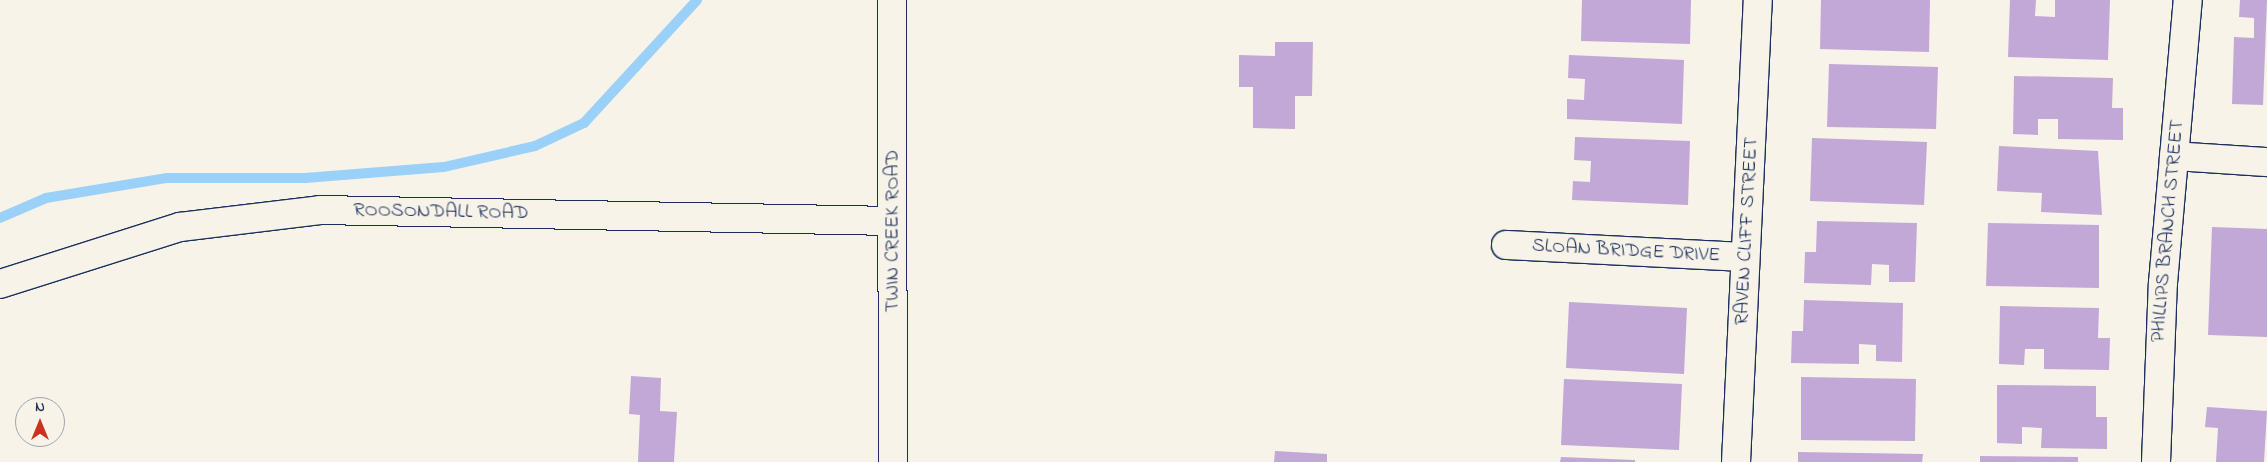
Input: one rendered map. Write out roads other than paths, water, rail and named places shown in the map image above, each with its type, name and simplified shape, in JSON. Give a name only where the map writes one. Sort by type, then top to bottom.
[{"type":"street","name":"TWIN CREEK ROAD","points":[[892,0],[893,462]]},
{"type":"street","name":"RAVEN CLIFF STREET","points":[[1736,462],[1758,0]]},
{"type":"street","name":"PHILLIPS BRANCH STREET","points":[[2156,462],[2158,360],[2188,0]]},
{"type":"street","points":[[2174,156],[2267,162]]},
{"type":"street","name":"ROOSONDALL ROAD","points":[[0,284],[180,227],[320,210],[892,221]]},
{"type":"street","name":"SLOAN BRIDGE DRIVE","points":[[1506,246],[1745,257]]},
{"type":"waterway","points":[[0,218],[46,198],[167,178],[305,178],[444,167],[535,146],[584,123],[697,0]]}]
